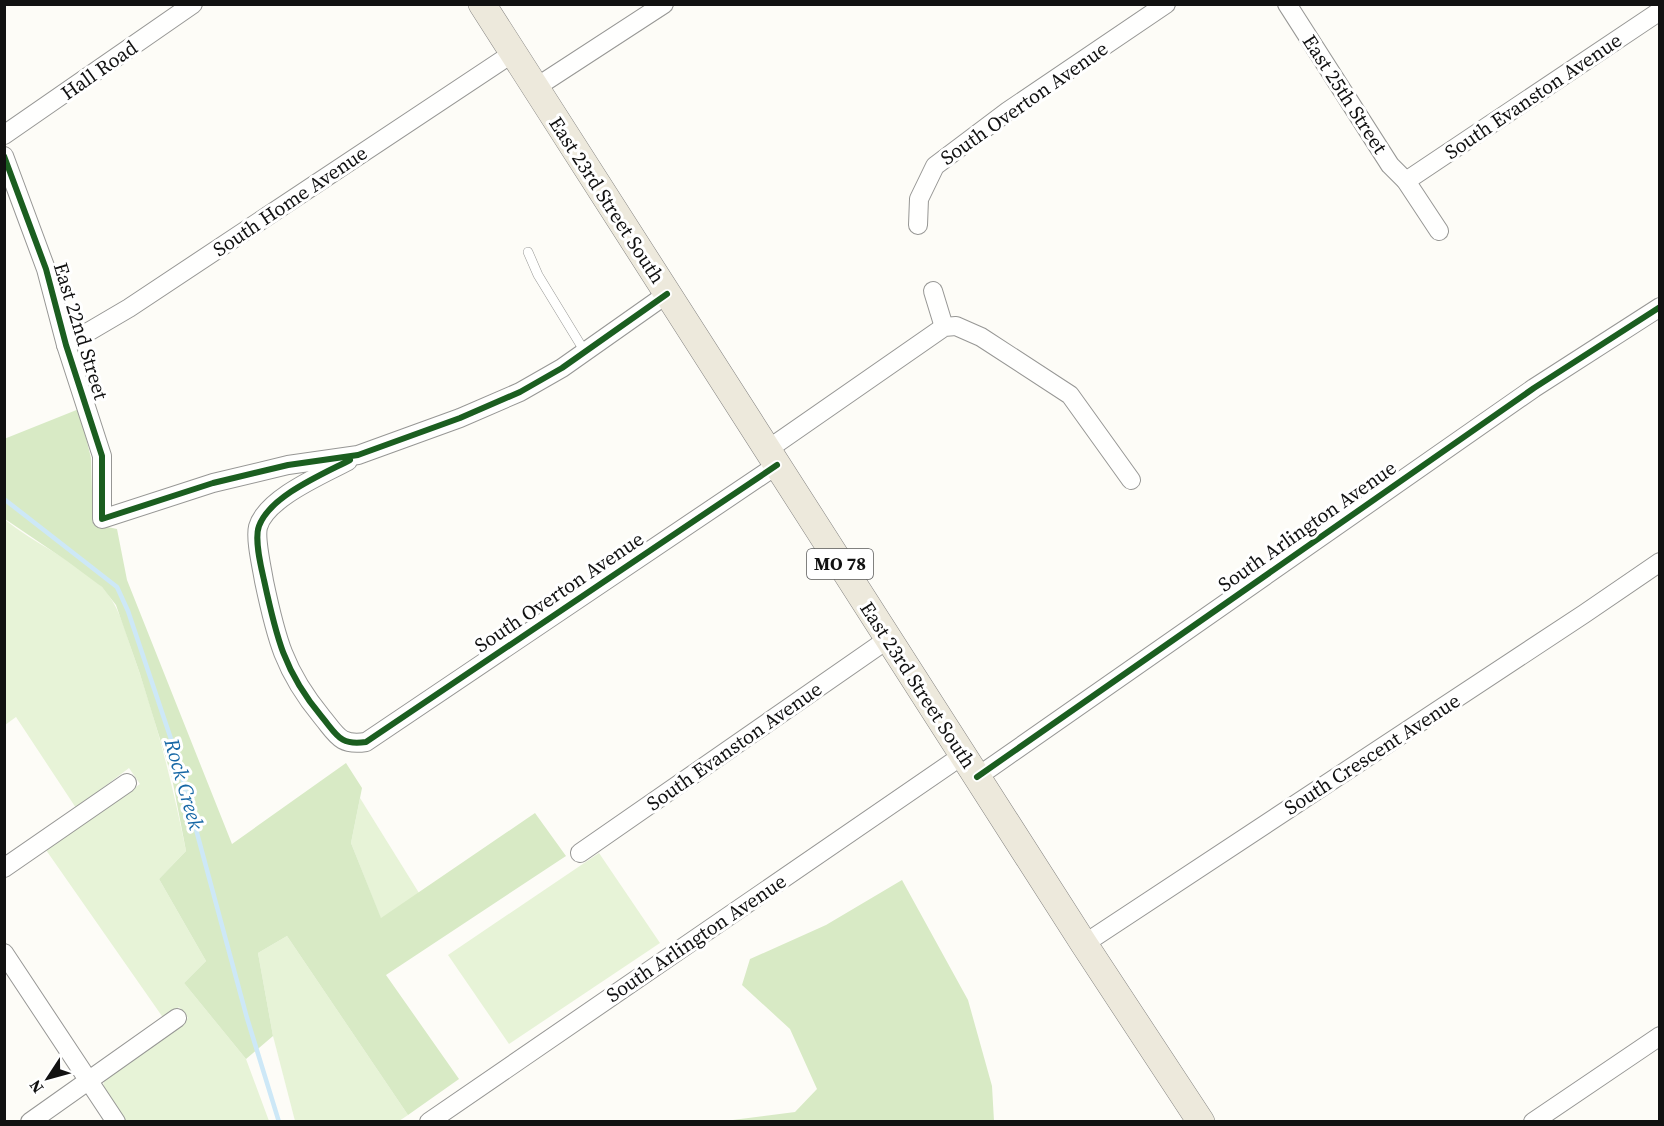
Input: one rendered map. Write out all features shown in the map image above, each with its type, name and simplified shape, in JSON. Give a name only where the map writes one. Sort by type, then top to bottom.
[{"type":"main road","name":"East 23rd Street South","points":[[482,4],[1084,944],[1201,1122]]},
{"type":"street","name":"Hall Road","points":[[4,135],[193,4]]},
{"type":"street","points":[[535,88],[664,4]]},
{"type":"street","name":"South Overton Avenue","points":[[918,225],[919,199],[935,166],[1008,111],[1166,4]]},
{"type":"street","name":"East 25th Street","points":[[1287,4],[1390,165],[1406,181],[1439,231]]},
{"type":"street","name":"South Evanston Avenue","points":[[1406,181],[1659,11]]},
{"type":"street","name":"South Home Avenue","points":[[66,345],[129,308],[513,52]]},
{"type":"street","name":"East 22nd Street","points":[[4,156],[46,269],[66,345],[102,456],[102,519],[213,483],[288,465],[358,455]]},
{"type":"street","points":[[933,291],[944,327],[956,326],[981,337],[1070,395],[1131,480]]},
{"type":"street","points":[[358,455],[460,418],[520,392],[585,352],[668,294]]},
{"type":"street","name":"South Arlington Avenue","points":[[429,1122],[970,766],[1534,388],[1659,307]]},
{"type":"street","name":"South Overton Avenue","points":[[358,455],[293,491],[269,509],[258,527],[259,558],[276,636],[288,667],[304,696],[341,740],[353,744],[366,742],[772,457],[944,327]]},
{"type":"street","name":"South Crescent Avenue","points":[[1084,944],[1584,614],[1659,562]]},
{"type":"street","name":"South Evanston Avenue","points":[[580,853],[888,639]]},
{"type":"street","points":[[4,868],[127,783]]},
{"type":"street","points":[[4,953],[116,1122]]},
{"type":"street","points":[[30,1122],[177,1018]]},
{"type":"street","points":[[1533,1122],[1659,1036]]},
{"type":"lane","points":[[528,252],[538,275],[585,352]]},
{"type":"green space","points":[[79,409],[91,458],[93,524],[117,529],[127,580],[232,844],[346,763],[362,788],[351,843],[381,918],[535,813],[566,856],[386,975],[459,1079],[408,1115],[287,936],[258,953],[273,1036],[246,1059],[184,983],[206,961],[159,879],[186,851],[172,778],[116,605],[102,587],[5,519],[4,439]]},
{"type":"green space","points":[[4,519],[91,577],[108,594],[120,616],[155,723],[186,851],[159,879],[206,961],[184,983],[246,1059],[269,1121],[124,1121],[103,1089],[104,1079],[188,1018],[179,1007],[164,1019],[46,850],[140,784],[129,768],[76,808],[16,717],[5,725]]},
{"type":"green space","points":[[360,798],[419,893],[381,919],[351,843]]},
{"type":"green space","points":[[599,853],[660,943],[509,1044],[448,955]]},
{"type":"green space","points":[[902,880],[968,1000],[992,1086],[994,1121],[725,1121],[795,1112],[817,1089],[790,1029],[742,985],[750,959],[826,925]]},
{"type":"green space","points":[[287,936],[408,1115],[399,1121],[295,1121],[273,1036],[258,953]]},
{"type":"waterway","name":"Rock Creek","points":[[4,499],[117,587],[128,611],[174,748],[247,1018],[279,1122]]},
{"type":"cycle path","points":[[4,156],[46,269],[66,345],[102,456],[102,519],[213,483],[288,465],[358,455],[460,418],[520,392],[562,368],[667,294]]},
{"type":"cycle path","points":[[977,777],[1534,388],[1660,307]]},
{"type":"cycle path","points":[[350,460],[312,479],[274,505],[259,526],[257,538],[273,619],[290,669],[309,700],[336,734],[345,741],[357,743],[366,742],[777,465]]}]
